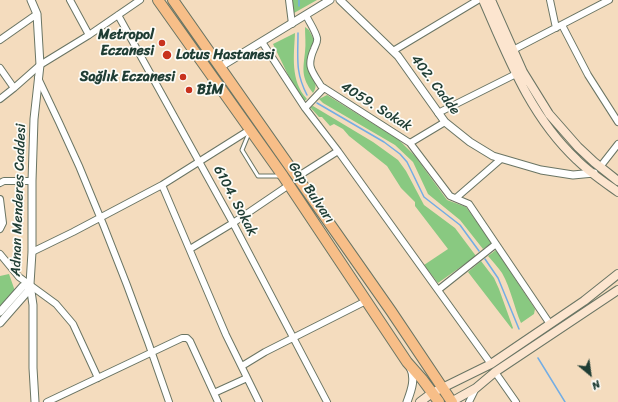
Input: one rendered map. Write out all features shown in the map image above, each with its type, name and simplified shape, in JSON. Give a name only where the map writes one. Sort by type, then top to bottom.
[{"type":"highway","name":"Gap Bulvarı","points":[[158,0],[251,129],[407,362],[439,402]]},
{"type":"highway","name":"Gap Bulvarı","points":[[173,0],[391,311],[452,402]]},
{"type":"main road","points":[[483,0],[526,95],[545,125],[577,161],[618,192]]},
{"type":"main road","points":[[491,0],[523,72],[549,114],[578,147],[618,181]]},
{"type":"main road","points":[[420,402],[432,393],[491,364],[584,301],[618,274]]},
{"type":"main road","points":[[452,402],[476,388],[495,372],[618,290]]},
{"type":"street","name":"Adnan Menderes Caddesi","points":[[31,0],[37,14],[40,65],[34,119],[32,252],[30,284],[33,305],[33,368],[35,402]]},
{"type":"street","points":[[70,0],[89,35]]},
{"type":"street","points":[[0,99],[40,65],[89,35],[140,0]]},
{"type":"street","points":[[289,0],[292,24]]},
{"type":"street","points":[[220,67],[330,0]]},
{"type":"street","name":"402. Cadde","points":[[340,0],[393,51],[445,122],[470,142],[493,156],[540,170],[573,175],[594,173]]},
{"type":"street","points":[[393,51],[478,0]]},
{"type":"street","points":[[550,0],[559,26],[618,122]]},
{"type":"street","points":[[513,50],[609,0]]},
{"type":"street","points":[[0,40],[37,14]]},
{"type":"street","name":"6104. Sokak","points":[[118,15],[233,223],[327,402]]},
{"type":"street","name":"4059. Sokak","points":[[306,15],[317,38],[309,64],[313,74],[321,86],[410,143],[450,196],[469,204],[550,324]]},
{"type":"street","points":[[262,42],[305,108],[338,151],[491,364]]},
{"type":"street","points":[[0,68],[14,88]]},
{"type":"street","points":[[438,113],[516,74]]},
{"type":"street","points":[[38,78],[79,165],[152,353],[169,402]]},
{"type":"street","points":[[305,108],[324,88]]},
{"type":"street","points":[[410,143],[445,122]]},
{"type":"street","points":[[32,252],[100,218],[162,184],[200,162],[251,129]]},
{"type":"street","points":[[600,167],[618,144]]},
{"type":"street","points":[[297,178],[338,151]]},
{"type":"street","points":[[456,198],[501,159]]},
{"type":"street","points":[[0,183],[4,181],[32,181]]},
{"type":"street","points":[[162,184],[226,335],[258,402]]},
{"type":"street","points":[[190,249],[233,223],[289,185]]},
{"type":"street","points":[[0,199],[2,223],[0,229]]},
{"type":"street","points":[[438,290],[496,244]]},
{"type":"street","points":[[0,254],[19,277],[56,304],[73,324],[98,378]]},
{"type":"street","points":[[0,312],[23,286],[30,284]]},
{"type":"street","points":[[0,323],[28,291],[30,284]]},
{"type":"street","points":[[242,366],[265,352],[366,300]]},
{"type":"street","points":[[47,402],[182,338],[187,338],[190,340],[218,402]]},
{"type":"street","points":[[407,362],[413,372],[412,385],[407,402]]},
{"type":"street","points":[[495,372],[516,402]]},
{"type":"street","points":[[214,393],[247,378]]},
{"type":"street","points":[[469,402],[476,388]]},
{"type":"lane","points":[[251,129],[242,150],[258,176],[283,176]]},
{"type":"green space","points":[[292,0],[317,0],[294,13]]},
{"type":"green space","points":[[305,27],[309,30],[314,40],[307,61],[308,68],[316,86],[313,93],[306,82],[304,73]]},
{"type":"green space","points":[[295,33],[294,68],[298,84],[307,99],[303,102],[273,44]]},
{"type":"green space","points":[[327,95],[399,140],[415,156],[447,200],[466,207],[492,243],[483,249],[460,220],[428,194],[413,162],[395,145],[323,103],[319,99]]},
{"type":"green space","points":[[313,106],[373,142],[398,160],[406,171],[424,205],[455,228],[476,256],[438,283],[424,265],[448,249],[415,206],[415,202],[401,188],[387,166],[349,136],[343,129],[334,124],[330,126],[310,107]]},
{"type":"green space","points":[[496,250],[535,309],[534,314],[521,323],[505,279],[488,256]]},
{"type":"green space","points":[[481,261],[494,278],[513,328],[512,329],[468,272]]},
{"type":"green space","points":[[9,274],[15,291],[0,306],[0,276]]},
{"type":"waterway","points":[[299,0],[299,6]]},
{"type":"waterway","points":[[298,33],[299,72],[307,95]]},
{"type":"waterway","points":[[317,103],[384,142],[400,154],[407,162],[424,197],[460,225],[479,251]]},
{"type":"waterway","points":[[485,259],[498,278],[519,329]]},
{"type":"waterway","points":[[538,358],[565,402]]},
{"type":"place","name":"Metropol Eczanesi","points":[[162,43]]},
{"type":"place","name":"Lotus Hastanesi","points":[[167,55]]},
{"type":"place","name":"Sağlık Eczanesi","points":[[183,77]]},
{"type":"place","name":"BİM","points":[[189,90]]}]
